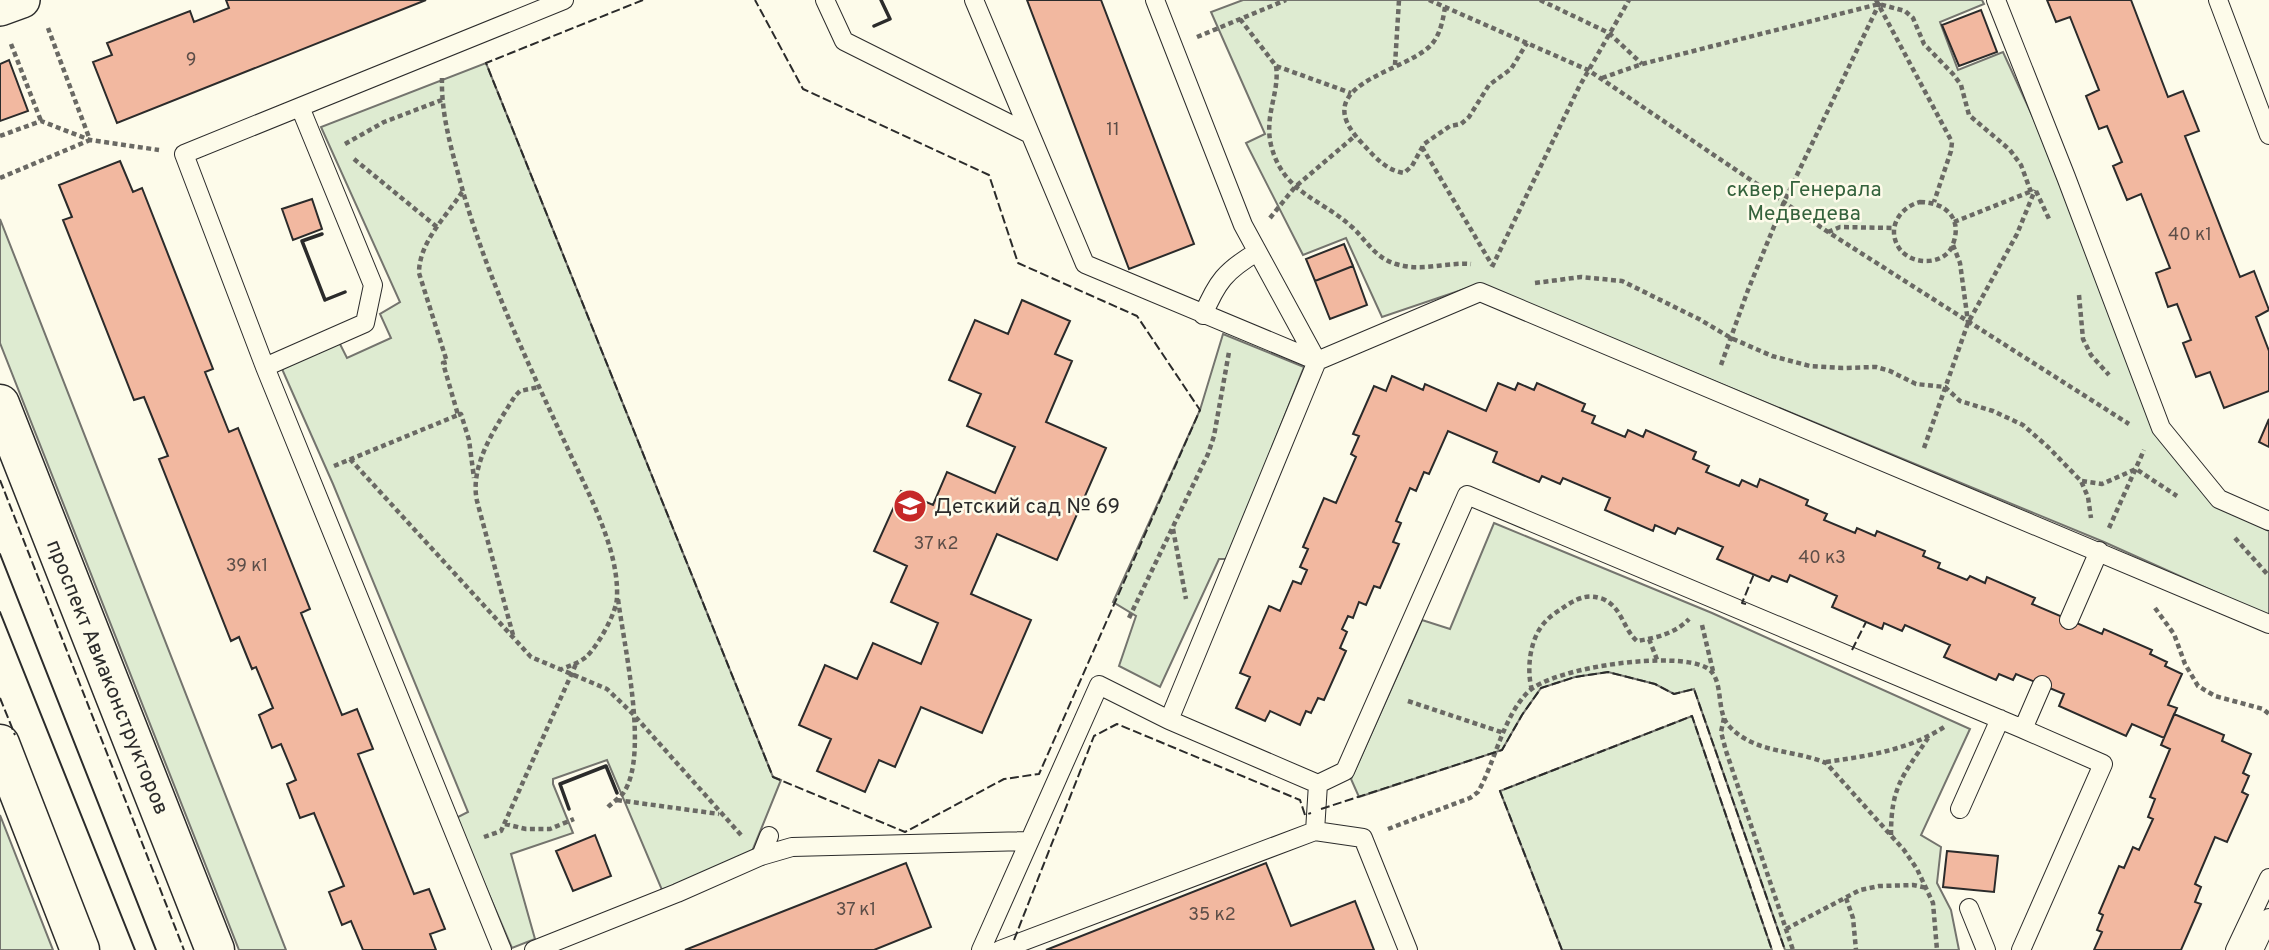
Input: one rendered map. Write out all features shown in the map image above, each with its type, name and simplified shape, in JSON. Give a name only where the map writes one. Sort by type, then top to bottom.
[{"type":"street","points":[[0,8],[22,0]]},
{"type":"street","name":"проспект Авиаконструкторов","points":[[0,404],[215,950]]},
{"type":"street","points":[[0,744],[80,950]]},
{"type":"lane","points":[[502,950],[265,367],[184,155],[564,0]]},
{"type":"lane","points":[[825,0],[844,41],[1030,134]]},
{"type":"lane","points":[[974,0],[1085,264],[1317,361],[1480,292],[2269,624]]},
{"type":"lane","points":[[1155,0],[1242,225],[1317,361]]},
{"type":"lane","points":[[1996,0],[2066,177],[2155,433],[2219,499],[2269,521]]},
{"type":"lane","points":[[2218,0],[2269,135]]},
{"type":"lane","points":[[265,367],[365,323],[373,285],[300,107]]},
{"type":"lane","points":[[1203,315],[1215,288],[1233,266],[1257,252]]},
{"type":"lane","points":[[1169,720],[1317,361]]},
{"type":"lane","points":[[981,950],[1098,685],[1169,720],[1318,784],[1345,771],[1467,495],[1704,601],[1974,708],[2103,764],[2021,950]]},
{"type":"lane","points":[[2069,620],[2094,549]]},
{"type":"lane","points":[[2023,729],[2042,685]]},
{"type":"lane","points":[[1960,809],[2000,719]]},
{"type":"lane","points":[[1315,831],[1318,784]]},
{"type":"lane","points":[[1000,950],[1315,831],[1363,838],[1408,950]]},
{"type":"lane","points":[[761,856],[769,836]]},
{"type":"lane","points":[[534,950],[761,856],[792,847],[1028,841]]},
{"type":"lane","points":[[2235,950],[2269,878]]},
{"type":"lane","points":[[1969,908],[1986,950]]},
{"type":"lane","points":[[2254,950],[2269,918]]},
{"type":"path","points":[[1174,46],[1286,0]]},
{"type":"path","points":[[1395,66],[1399,0]]},
{"type":"path","points":[[1429,0],[1588,70],[1968,323],[2155,433],[2094,549]]},
{"type":"path","points":[[1540,0],[1609,33],[1643,64]]},
{"type":"path","points":[[1480,292],[1588,70],[1629,0]]},
{"type":"path","points":[[1879,1],[1952,142],[1934,202]]},
{"type":"path","points":[[1713,389],[1748,290],[1784,202],[1879,1]]},
{"type":"path","points":[[1601,78],[1643,64],[1879,1],[1905,11],[1913,18],[1924,44],[1961,85],[1969,116],[2010,150],[2021,165],[2033,191],[2017,234],[1968,323],[1915,474]]},
{"type":"path","points":[[1445,7],[1443,21],[1429,47],[1360,84],[1351,93],[1343,112],[1356,135],[1392,171],[1404,173],[1412,166],[1422,147],[1450,126],[1461,124],[1469,117],[1489,85],[1511,69],[1527,43]]},
{"type":"path","points":[[1240,19],[1276,66],[1278,78],[1270,108],[1271,143],[1278,164],[1295,187],[1351,226],[1376,254],[1398,265],[1436,268],[1462,264],[1492,266],[1501,270]]},
{"type":"path","points":[[48,28],[90,140]]},
{"type":"path","points":[[10,43],[41,121]]},
{"type":"path","points":[[1276,66],[1351,93]]},
{"type":"path","points":[[442,71],[446,131],[476,237],[539,387],[595,509],[613,558],[633,714],[635,756],[625,792],[608,807]]},
{"type":"path","points":[[437,228],[337,145],[346,144],[384,122],[442,100]]},
{"type":"path","points":[[0,136],[41,121],[90,140],[184,155]]},
{"type":"path","points":[[1257,252],[1271,215],[1295,187],[1356,135]]},
{"type":"path","points":[[0,178],[90,140]]},
{"type":"path","points":[[1422,147],[1492,266]]},
{"type":"path","points":[[1954,222],[2066,177]]},
{"type":"path","points":[[458,415],[443,363],[447,362],[419,273],[422,252],[463,191]]},
{"type":"path","points":[[1953,245],[1947,256],[1934,261],[1921,261],[1907,256],[1898,248],[1894,236],[1898,214],[1907,205],[1920,202],[1934,202],[1950,213],[1954,222],[1953,245],[1960,263],[1968,323]]},
{"type":"path","points":[[1828,232],[1840,227],[1895,228]]},
{"type":"path","points":[[1533,283],[1581,277],[1622,281],[1699,318],[1731,338],[1791,362],[1843,368],[1876,367],[1916,384],[1945,387],[1960,401],[1993,411],[2023,425],[2081,481],[2090,506],[2094,549]]},
{"type":"path","points":[[1129,618],[1214,436],[1233,328]]},
{"type":"path","points":[[475,484],[491,439],[515,396],[520,391],[539,387]]},
{"type":"path","points":[[325,470],[461,414],[469,440],[477,502],[513,638]]},
{"type":"path","points":[[350,459],[531,657],[607,689],[633,714],[761,856]]},
{"type":"path","points":[[2081,481],[2102,484],[2136,469]]},
{"type":"path","points":[[1173,528],[1196,653]]},
{"type":"path","points":[[1532,690],[1528,678],[1532,652],[1541,627],[1547,619],[1577,599],[1589,595],[1609,602],[1637,641],[1649,639],[1684,624],[1704,601]]},
{"type":"path","points":[[562,669],[587,656],[606,629],[618,598]]},
{"type":"path","points":[[1704,601],[1700,614],[1708,658],[1726,723],[1748,741],[1765,748],[1811,756],[1826,763],[1904,850],[1927,888],[1933,903],[1937,950]]},
{"type":"path","points":[[2153,605],[2174,634],[2185,664],[2198,686],[2215,696],[2263,709],[2269,714]]},
{"type":"path","points":[[1649,639],[1658,662]]},
{"type":"path","points":[[1363,838],[1470,798],[1478,792],[1517,708],[1532,690],[1559,675],[1584,668],[1658,662],[1701,665],[1714,676]]},
{"type":"path","points":[[460,846],[501,831],[577,663]]},
{"type":"path","points":[[1380,691],[1504,733]]},
{"type":"path","points":[[1826,763],[1888,751],[1929,737],[1974,708]]},
{"type":"path","points":[[1724,718],[1721,732],[1726,751],[1793,950]]},
{"type":"path","points":[[1891,836],[1891,806],[1897,785],[1929,737]]},
{"type":"path","points":[[616,800],[698,810],[723,816]]},
{"type":"path","points":[[505,824],[526,829],[550,829],[574,819]]},
{"type":"path","points":[[1786,929],[1860,890],[1879,886],[1913,885],[1927,888]]},
{"type":"path","points":[[1846,898],[1853,918],[1856,950]]},
{"type":"green space","name":"сквер Генерала Медведева","points":[[1243,0],[1982,0],[1984,4],[1940,22],[1958,70],[2003,52],[2036,124],[2158,432],[2216,502],[2269,531],[2269,616],[2104,542],[1479,284],[1382,317],[1346,238],[1303,255],[1246,143],[1265,134],[1211,12]]},
{"type":"green space","points":[[486,63],[773,777],[781,780],[751,854],[662,890],[607,760],[553,779],[573,833],[511,854],[535,939],[512,948],[456,818],[468,812],[333,484],[282,369],[339,342],[347,358],[391,338],[380,314],[400,302],[321,127]]},
{"type":"green space","points":[[0,219],[286,950],[239,950],[0,343]]},
{"type":"green space","points":[[1223,334],[1304,367],[1228,559],[1219,559],[1160,687],[1119,666],[1136,616],[1113,602],[1200,410]]},
{"type":"green space","points":[[1494,523],[1712,613],[1970,729],[1921,835],[1941,847],[1937,883],[1951,910],[1959,950],[1785,950],[1694,689],[1674,694],[1655,684],[1608,672],[1575,677],[1541,688],[1502,750],[1359,797],[1351,779],[1422,620],[1450,629]]},
{"type":"green space","points":[[1692,716],[1772,950],[1562,950],[1500,791]]},
{"type":"green space","points":[[0,815],[53,950],[0,950]]},
{"type":"building","points":[[226,0],[426,0],[117,123],[93,62],[112,55],[107,43],[190,11],[194,22],[229,8]]},
{"type":"building","points":[[1027,0],[1101,0],[1194,244],[1129,269]]},
{"type":"building","points":[[2047,0],[2131,0],[2168,97],[2183,91],[2199,131],[2185,136],[2240,277],[2254,271],[2269,310],[2256,317],[2269,351],[2269,391],[2224,408],[2210,372],[2196,377],[2183,343],[2191,340],[2177,304],[2168,307],[2156,273],[2170,268],[2141,194],[2127,200],[2113,166],[2122,162],[2107,126],[2099,129],[2086,96],[2099,90],[2070,17],[2056,22]]},
{"type":"building","points":[[1981,10],[1997,52],[1959,66],[1942,25]]},
{"type":"building","points":[[9,60],[28,111],[0,121],[0,64]]},
{"type":"building","points":[[120,161],[133,192],[142,188],[213,369],[205,372],[229,432],[238,428],[310,609],[301,613],[342,715],[357,709],[373,749],[358,754],[414,894],[429,889],[445,929],[430,934],[436,950],[363,950],[351,921],[342,925],[329,892],[344,886],[314,813],[300,818],[287,784],[296,780],[281,744],[272,748],[259,715],[273,708],[256,667],[252,669],[239,637],[231,641],[159,459],[168,456],[144,397],[134,400],[63,220],[72,217],[59,185]]},
{"type":"building","points":[[312,199],[322,229],[293,240],[282,209]]},
{"type":"building","points":[[1344,244],[1353,266],[1315,281],[1306,259]]},
{"type":"building","points":[[1353,266],[1367,305],[1330,319],[1315,281]]},
{"type":"building","points":[[1022,300],[1070,321],[1055,354],[1072,361],[1046,422],[1106,448],[1057,560],[997,534],[971,594],[1031,620],[982,733],[921,707],[895,767],[879,760],[865,792],[817,771],[831,739],[799,725],[825,665],[857,679],[873,643],[921,664],[938,623],[891,602],[907,566],[874,551],[901,491],[933,505],[947,472],[995,493],[1015,447],[967,426],[981,394],[949,380],[975,320],[1008,334]]},
{"type":"building","points":[[1392,376],[1423,390],[1425,384],[1486,411],[1498,383],[1515,390],[1518,383],[1534,390],[1537,383],[1585,404],[1582,411],[1595,416],[1592,423],[1625,437],[1628,430],[1643,437],[1646,430],[1696,452],[1693,459],[1709,466],[1706,472],[1739,486],[1742,480],[1757,487],[1760,479],[1808,500],[1806,505],[1827,514],[1824,520],[1855,533],[1857,528],[1875,536],[1877,531],[1925,551],[1923,556],[1940,563],[1938,568],[1967,580],[1970,576],[1985,583],[1987,577],[2035,598],[2032,604],[2102,634],[2104,629],[2152,650],[2150,654],[2167,662],[2165,666],[2182,674],[2168,705],[2177,708],[2164,738],[2132,724],[2126,736],[2059,706],[2064,694],[2016,674],[2013,680],[1999,674],[1996,680],[1944,657],[1950,645],[1905,625],[1902,631],[1884,623],[1882,629],[1832,607],[1837,596],[1790,575],[1787,582],[1772,576],[1769,581],[1717,559],[1723,547],[1678,528],[1675,534],[1655,525],[1653,531],[1605,510],[1610,498],[1563,478],[1560,484],[1542,476],[1539,482],[1493,462],[1497,452],[1448,431],[1429,474],[1424,472],[1416,491],[1410,488],[1396,521],[1401,523],[1393,542],[1399,544],[1380,588],[1374,586],[1366,605],[1359,602],[1353,618],[1348,616],[1342,629],[1347,632],[1340,648],[1346,651],[1324,700],[1318,698],[1311,713],[1306,711],[1300,725],[1270,711],[1265,721],[1236,708],[1250,677],[1240,673],[1269,606],[1280,611],[1293,581],[1301,584],[1307,570],[1300,567],[1308,549],[1303,547],[1324,498],[1336,503],[1356,457],[1351,454],[1359,436],[1353,434],[1374,386],[1386,391]]},
{"type":"building","points":[[2269,419],[2269,447],[2259,442]]},
{"type":"building","points":[[2174,714],[2224,735],[2222,741],[2251,754],[2243,773],[2249,776],[2242,792],[2248,795],[2227,842],[2215,837],[2195,884],[2201,887],[2195,902],[2201,904],[2181,950],[2094,950],[2102,932],[2097,930],[2103,915],[2099,913],[2119,866],[2124,868],[2133,847],[2139,850],[2153,819],[2148,817],[2155,799],[2150,797],[2170,749],[2161,745]]},
{"type":"building","points":[[595,835],[611,876],[573,891],[556,851]]},
{"type":"building","points":[[1947,851],[1998,856],[1994,892],[1943,887]]},
{"type":"building","points":[[906,863],[931,927],[874,950],[685,950]]},
{"type":"building","points":[[1266,863],[1291,926],[1355,901],[1374,950],[1046,950]]},
{"type":"tram line","points":[[0,554],[156,950]]},
{"type":"tram line","points":[[0,612],[135,950]]},
{"type":"fence","points":[[643,0],[486,63],[773,777],[905,832],[1004,779],[1039,774],[1200,410],[1137,316],[1018,263],[989,175],[803,89],[755,0]]},
{"type":"fence","points":[[0,480],[184,950]]},
{"type":"fence","points":[[1746,604],[1742,603],[1754,574]]},
{"type":"fence","points":[[1852,650],[1866,622]]},
{"type":"fence","points":[[1321,809],[1502,750],[1541,688],[1575,677],[1608,672],[1655,684],[1674,694],[1694,689],[1785,950]]},
{"type":"fence","points":[[0,698],[15,735]]},
{"type":"fence","points":[[1562,950],[1500,791],[1692,716],[1772,950]]},
{"type":"fence","points":[[1014,940],[1094,736],[1117,724],[1300,800],[1305,815],[1311,813]]},
{"type":"wall","points":[[874,26],[890,19],[881,0]]},
{"type":"wall","points":[[322,234],[302,241],[325,300],[345,292]]},
{"type":"wall","points":[[569,809],[560,784],[606,766],[617,793]]},
{"type":"place","name":"Детский сад № 69","points":[[910,506]]}]
